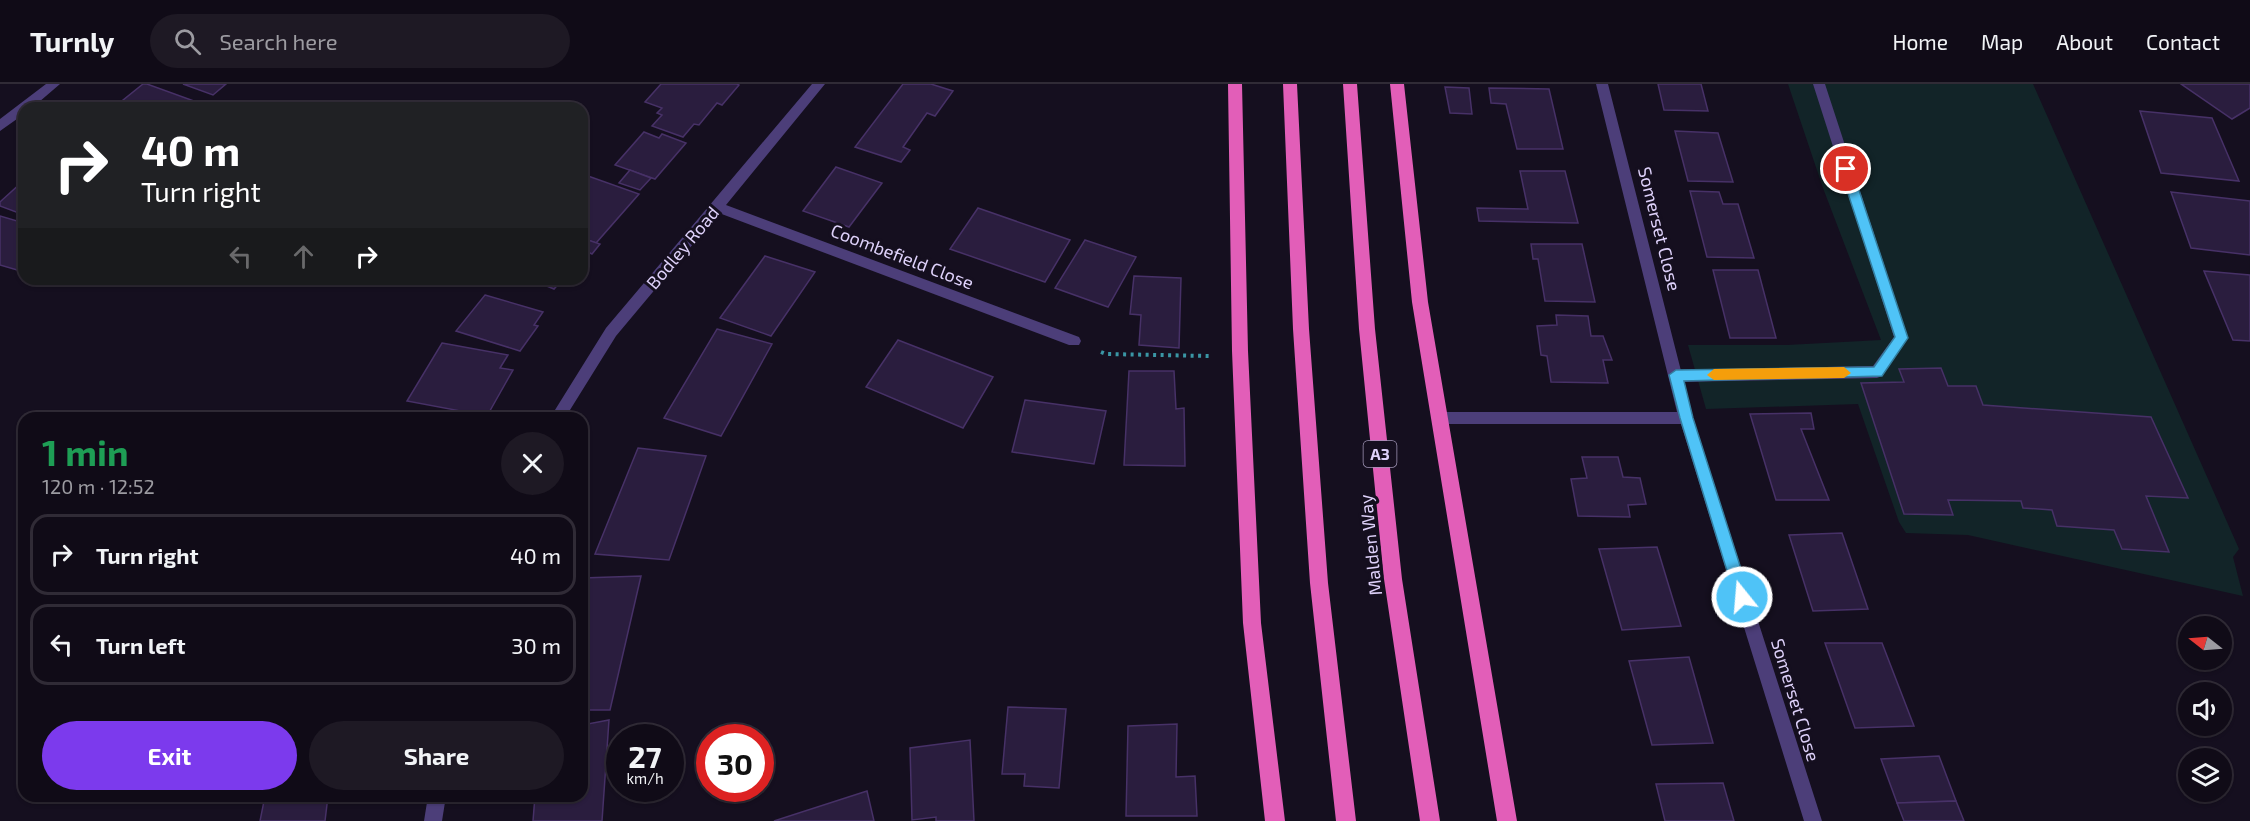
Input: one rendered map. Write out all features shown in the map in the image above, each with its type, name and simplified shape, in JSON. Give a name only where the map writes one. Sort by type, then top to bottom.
[{"type":"highway","points":[[1235,84],[1240,351],[1252,623],[1275,821]]},
{"type":"highway","points":[[1290,84],[1301,328],[1318,571],[1346,821]]},
{"type":"highway","name":"Malden Way","points":[[1350,84],[1367,330],[1393,579],[1430,821]]},
{"type":"highway","points":[[1397,84],[1420,302],[1507,821]]},
{"type":"street","points":[[31,102],[54,84]]},
{"type":"street","name":"Bodley Road","points":[[561,412],[611,332],[819,84]]},
{"type":"street","name":"Somerset Close","points":[[1602,84],[1686,418],[1813,821]]},
{"type":"street","points":[[1676,375],[1877,372],[1901,338],[1819,84]]},
{"type":"street","points":[[0,126],[18,112]]},
{"type":"street","name":"Coombefield Close","points":[[718,207],[1074,341]]},
{"type":"street","points":[[1439,418],[1686,418]]},
{"type":"street","points":[[434,821],[436,802]]},
{"type":"path","points":[[1074,341],[1106,354],[1213,356],[1240,351]]},
{"type":"shaded area","points":[[1788,84],[2033,84],[2239,549],[2233,557],[2243,596],[1968,535],[1906,533],[1899,522],[1858,404],[1706,409],[1688,345],[1787,345],[1881,340],[1823,188]]},
{"type":"building","points":[[143,84],[194,101],[193,102],[120,102]]},
{"type":"building","points":[[183,84],[226,84],[213,95]]},
{"type":"building","points":[[661,84],[739,85],[722,105],[717,103],[699,125],[694,124],[683,137],[652,126],[662,115],[657,113],[662,108],[645,102]]},
{"type":"building","points":[[903,84],[931,84],[953,91],[935,116],[927,113],[903,147],[910,150],[901,162],[855,147]]},
{"type":"building","points":[[1658,84],[1701,84],[1708,111],[1664,110]]},
{"type":"building","points":[[2181,84],[2250,84],[2250,108],[2232,119]]},
{"type":"building","points":[[1445,87],[1469,88],[1472,114],[1450,113]]},
{"type":"building","points":[[1489,88],[1549,89],[1563,149],[1517,149],[1506,104],[1491,103]]},
{"type":"building","points":[[2140,111],[2212,118],[2239,181],[2161,173]]},
{"type":"building","points":[[1675,131],[1718,133],[1733,182],[1688,181]]},
{"type":"building","points":[[644,132],[659,138],[662,134],[686,143],[655,179],[615,165]]},
{"type":"building","points":[[836,167],[882,183],[849,227],[803,211]]},
{"type":"building","points":[[630,170],[651,178],[640,190],[619,183]]},
{"type":"building","points":[[1520,171],[1565,171],[1578,223],[1479,221],[1477,208],[1528,209]]},
{"type":"building","points":[[588,176],[639,194],[596,243],[588,240]]},
{"type":"building","points":[[18,186],[18,213],[0,206],[0,202]]},
{"type":"building","points":[[1690,191],[1719,192],[1723,204],[1738,204],[1754,258],[1707,257]]},
{"type":"building","points":[[2171,192],[2250,201],[2250,255],[2191,248]]},
{"type":"building","points":[[978,208],[1070,240],[1045,282],[950,249]]},
{"type":"building","points":[[0,216],[18,221],[18,270],[0,265]]},
{"type":"building","points":[[588,240],[600,244],[592,254],[588,252]]},
{"type":"building","points":[[1085,240],[1136,257],[1108,307],[1055,288]]},
{"type":"building","points":[[1531,244],[1582,244],[1595,302],[1545,301],[1538,259],[1533,259]]},
{"type":"building","points":[[765,256],[815,272],[771,336],[720,318]]},
{"type":"building","points":[[1713,270],[1758,270],[1776,338],[1730,338]]},
{"type":"building","points":[[2204,271],[2250,275],[2250,341],[2233,340]]},
{"type":"building","points":[[1134,276],[1181,278],[1179,348],[1139,345],[1141,315],[1130,314]]},
{"type":"building","points":[[544,285],[558,285],[554,289]]},
{"type":"building","points":[[485,295],[543,312],[534,325],[538,326],[520,351],[456,331]]},
{"type":"building","points":[[1556,315],[1588,316],[1591,336],[1603,336],[1612,360],[1603,360],[1608,383],[1551,382],[1547,356],[1541,355],[1537,326],[1557,325]]},
{"type":"building","points":[[717,329],[772,344],[721,436],[664,418]]},
{"type":"building","points":[[898,340],[993,377],[963,428],[866,387]]},
{"type":"building","points":[[442,343],[508,355],[500,368],[513,370],[489,412],[466,412],[407,401]]},
{"type":"building","points":[[1941,368],[1948,386],[1976,386],[1983,405],[2151,417],[2188,498],[2146,496],[2169,552],[2122,549],[2114,530],[2057,526],[2052,510],[2023,508],[2021,501],[1948,500],[1953,515],[1904,514],[1861,383],[1904,382],[1899,369]]},
{"type":"building","points":[[1129,371],[1174,371],[1176,409],[1184,408],[1185,466],[1124,465]]},
{"type":"building","points":[[1025,400],[1106,411],[1094,464],[1012,452]]},
{"type":"building","points":[[1811,413],[1814,429],[1801,429],[1829,500],[1776,500],[1750,414]]},
{"type":"building","points":[[638,448],[706,456],[669,560],[595,554]]},
{"type":"building","points":[[1582,457],[1618,457],[1623,477],[1640,478],[1646,504],[1628,505],[1630,517],[1578,516],[1571,479],[1587,478]]},
{"type":"building","points":[[1842,533],[1868,609],[1813,611],[1789,535]]},
{"type":"building","points":[[1657,547],[1681,626],[1622,630],[1599,549]]},
{"type":"building","points":[[641,576],[610,710],[588,710],[588,578]]},
{"type":"building","points":[[1825,643],[1882,643],[1914,726],[1855,728]]},
{"type":"building","points":[[1689,657],[1713,743],[1652,745],[1629,661]]},
{"type":"building","points":[[1008,707],[1066,709],[1059,788],[1024,786],[1025,774],[1002,774]]},
{"type":"building","points":[[609,720],[609,724],[606,724],[602,821],[533,821],[535,802],[588,802],[588,724]]},
{"type":"building","points":[[1177,724],[1176,777],[1195,776],[1197,816],[1126,816],[1128,726]]},
{"type":"building","points":[[970,740],[974,821],[936,821],[936,817],[912,820],[910,748]]},
{"type":"building","points":[[1939,756],[1956,801],[1897,803],[1881,759]]},
{"type":"building","points":[[1723,783],[1734,821],[1665,821],[1656,784]]},
{"type":"building","points":[[867,791],[874,821],[774,821]]},
{"type":"building","points":[[1956,801],[1964,821],[1904,821],[1897,803]]},
{"type":"building","points":[[264,802],[327,802],[325,821],[260,821]]},
{"type":"slow traffic","points":[[1714,375],[1844,373]]},
{"type":"route","points":[[1742,597],[1686,418],[1676,375],[1877,372],[1901,338],[1846,169]]}]
